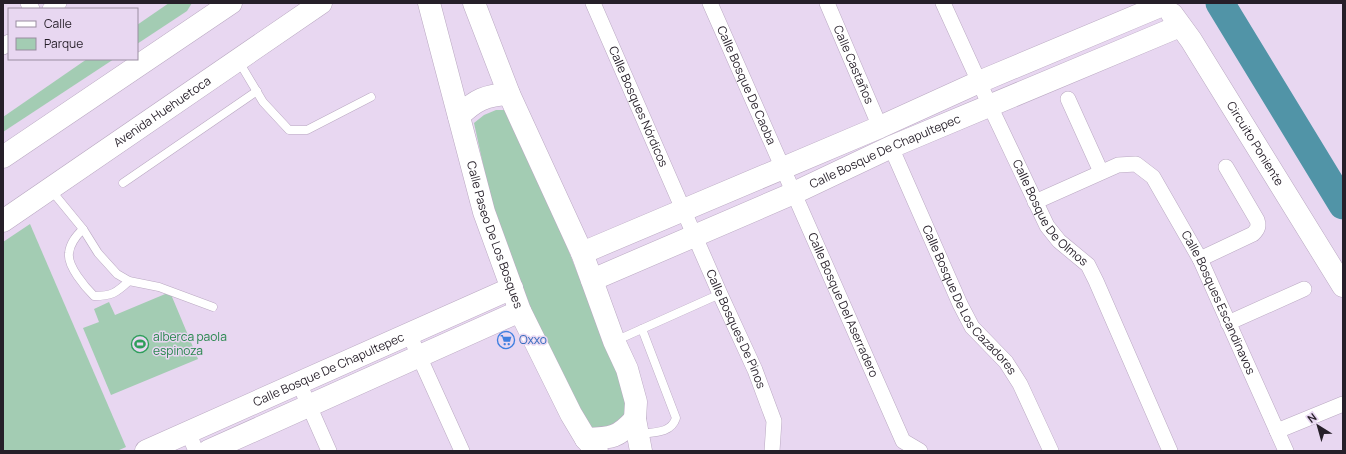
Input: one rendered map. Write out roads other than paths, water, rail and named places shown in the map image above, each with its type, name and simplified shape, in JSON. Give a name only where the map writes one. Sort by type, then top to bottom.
[{"type":"street","points":[[3,157],[231,3]]},
{"type":"street","name":"Avenida Huehuetoca","points":[[3,221],[321,3]]},
{"type":"street","name":"Calle Paseo De Los Bosques","points":[[429,3],[484,212],[520,311],[571,414],[592,445]]},
{"type":"street","points":[[474,3],[509,94],[582,253],[614,341],[627,369],[636,402],[638,435],[624,431],[592,445]]},
{"type":"street","name":"Calle Bosques Nórdicos","points":[[593,3],[684,210]]},
{"type":"street","name":"Calle Bosque De Caoba","points":[[710,3],[783,168]]},
{"type":"street","name":"Calle Castaños","points":[[827,3],[880,127]]},
{"type":"street","name":"Calle Bosque De Chapultepec","points":[[582,253],[880,127],[979,82],[1164,4]]},
{"type":"street","name":"Circuito Poniente","points":[[1164,4],[1195,47],[1343,286]]},
{"type":"street","points":[[949,5],[979,82]]},
{"type":"street","name":"Calle Bosque De Chapultepec","points":[[592,280],[794,193],[891,147],[1180,26]]},
{"type":"street","name":"Calle Bosque De Olmos","points":[[979,82],[1047,226],[1059,241],[1088,265],[1094,276],[1170,451]]},
{"type":"street","points":[[459,116],[469,106],[481,99],[495,95],[509,94]]},
{"type":"street","points":[[1035,202],[1101,172],[1068,99]]},
{"type":"street","name":"Calle Bosque De Los Cazadores","points":[[891,147],[960,304],[972,327],[1006,362],[1020,384],[1051,451]]},
{"type":"street","name":"Calle Bosques Escandinavos","points":[[1101,172],[1118,165],[1136,164],[1153,177],[1200,259],[1286,451]]},
{"type":"street","points":[[1200,259],[1253,234],[1259,225],[1226,167]]},
{"type":"street","name":"Calle Bosque Del Aserradero","points":[[783,168],[901,446],[920,451]]},
{"type":"street","name":"Calle Bosques De Pinos","points":[[684,210],[694,236],[755,370],[774,421],[772,451]]},
{"type":"street","name":"Calle Bosque De Chapultepec","points":[[146,451],[192,442],[299,383],[512,288]]},
{"type":"street","points":[[1228,323],[1304,289]]},
{"type":"street","name":"Calle Bosque De Chapultepec","points":[[208,451],[520,311]]},
{"type":"street","points":[[409,334],[418,357],[462,451]]},
{"type":"street","points":[[299,383],[329,451]]},
{"type":"street","points":[[1278,431],[1343,404]]},
{"type":"lane","points":[[238,60],[263,102],[289,130],[307,130],[371,97]]},
{"type":"lane","points":[[123,183],[257,90]]},
{"type":"lane","points":[[50,190],[82,229],[98,253],[117,274],[129,281],[159,287],[213,307]]},
{"type":"lane","points":[[82,229],[73,240],[68,254],[72,267],[94,296],[103,296],[116,292],[129,281]]},
{"type":"lane","points":[[614,341],[720,294]]},
{"type":"lane","points":[[638,435],[667,429],[671,427],[676,418],[642,329]]},
{"type":"waterway","points":[[1220,3],[1343,205]]},
{"type":"place","name":"Oxxo","points":[[506,340]]},
{"type":"place","name":"alberca paola espinoza","points":[[140,344]]}]
